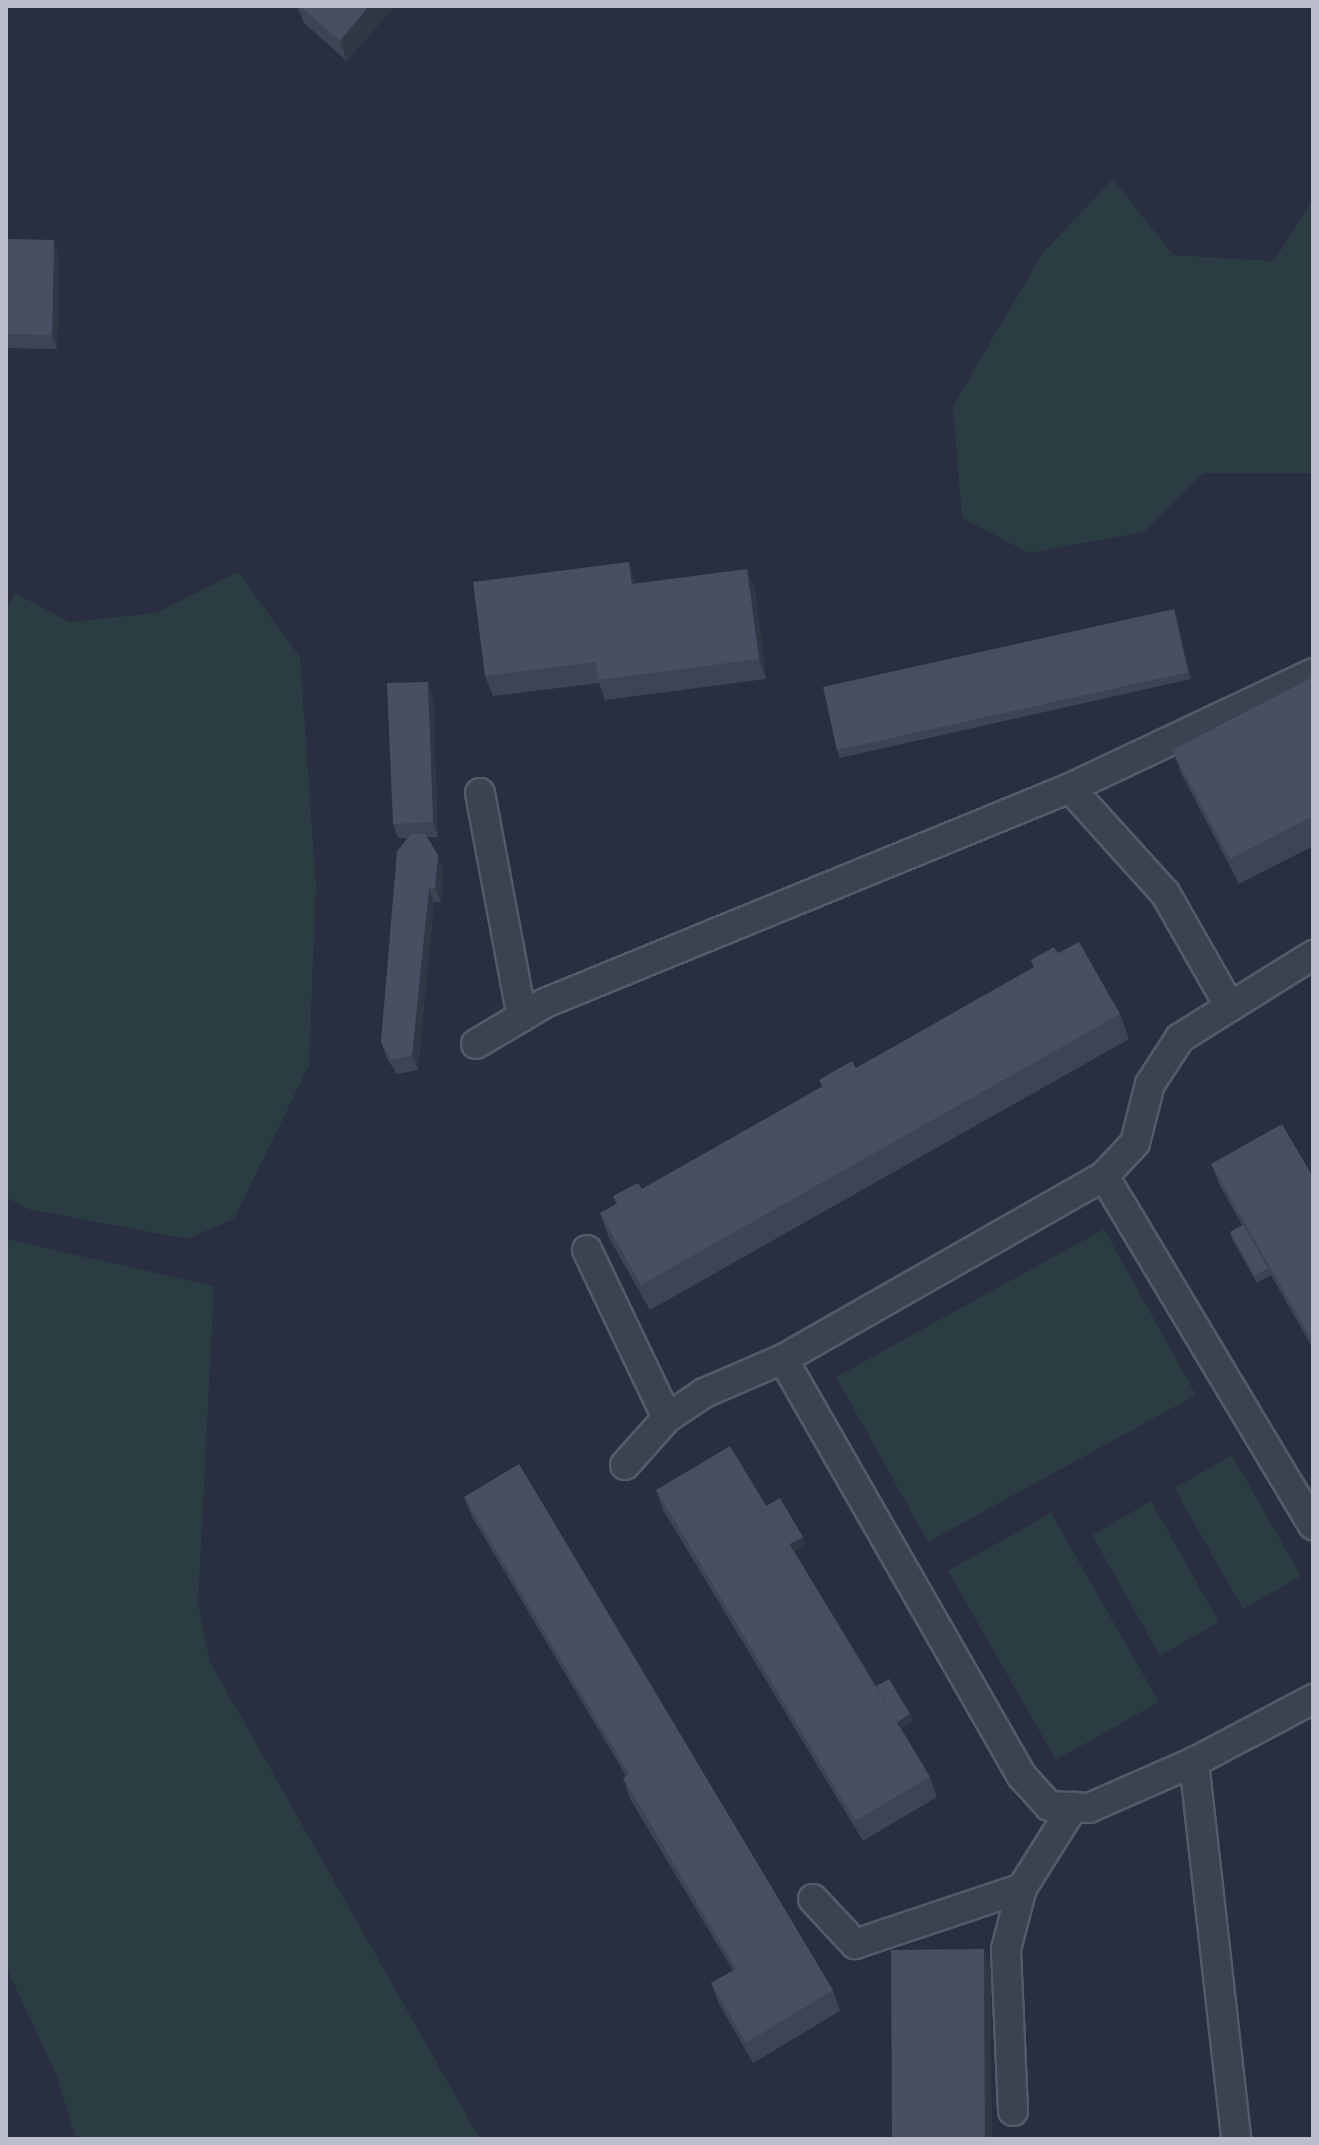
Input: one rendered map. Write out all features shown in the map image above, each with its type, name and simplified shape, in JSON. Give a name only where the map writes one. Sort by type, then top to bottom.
[{"type":"lane","points":[[476,1044],[522,1017],[1070,788],[1313,673]]},
{"type":"lane","points":[[1070,788],[1165,893],[1230,1007]]},
{"type":"lane","points":[[480,793],[522,1017]]},
{"type":"lane","points":[[625,1465],[667,1418],[704,1393],[783,1359],[1104,1176],[1135,1143],[1150,1084],[1180,1038],[1313,955]]},
{"type":"lane","points":[[1104,1176],[1313,1525]]},
{"type":"lane","points":[[587,1250],[667,1418]]},
{"type":"lane","points":[[783,1359],[1022,1776],[1049,1806],[1089,1808],[1194,1762],[1313,1699]]},
{"type":"lane","points":[[1194,1762],[1236,2139]]},
{"type":"lane","points":[[1013,2111],[1006,1949],[1022,1888],[1073,1807]]},
{"type":"lane","points":[[813,1899],[855,1944],[1022,1888]]},
{"type":"shaded area","points":[[1113,179],[1173,255],[1274,261],[1313,199],[1313,473],[1204,473],[1144,532],[1029,553],[962,518],[953,406],[1042,254]]},
{"type":"shaded area","points":[[238,572],[300,657],[316,884],[309,1065],[234,1219],[187,1239],[28,1209],[6,1197],[6,609],[15,593],[69,622],[156,613]]},
{"type":"shaded area","points":[[1104,1229],[1196,1395],[928,1542],[836,1377]]},
{"type":"shaded area","points":[[6,1239],[214,1286],[198,1604],[210,1662],[480,2139],[76,2139],[56,2074],[6,1967]]},
{"type":"shaded area","points":[[1232,1455],[1301,1576],[1243,1609],[1174,1488]]},
{"type":"shaded area","points":[[1151,1501],[1219,1622],[1160,1656],[1092,1535]]},
{"type":"shaded area","points":[[1051,1513],[1159,1702],[1056,1760],[948,1571]]},
{"type":"building","points":[[300,6],[369,6],[340,41]]},
{"type":"building","points":[[6,239],[54,240],[52,335],[6,334]]},
{"type":"building","points":[[629,562],[632,584],[747,569],[759,659],[598,680],[596,662],[485,676],[473,582]]},
{"type":"building","points":[[1174,609],[1188,672],[837,750],[823,687]]},
{"type":"building","points":[[1313,677],[1313,816],[1230,859],[1172,750]]},
{"type":"building","points":[[428,682],[433,822],[393,824],[387,683]]},
{"type":"building","points":[[412,833],[425,834],[438,855],[435,888],[429,888],[412,1055],[392,1060],[381,1042],[397,851]]},
{"type":"building","points":[[1079,942],[1120,1014],[641,1285],[600,1213],[618,1203],[613,1196],[638,1183],[642,1189],[823,1086],[819,1080],[852,1061],[856,1068],[1034,967],[1031,960],[1054,947],[1058,953]]},
{"type":"building","points":[[1282,1124],[1313,1177],[1313,1342],[1211,1164]]},
{"type":"building","points":[[1243,1225],[1268,1268],[1255,1276],[1230,1232]]},
{"type":"building","points":[[730,1446],[930,1777],[855,1821],[656,1490]]},
{"type":"building","points":[[519,1464],[833,1990],[746,2043],[711,1983],[736,1969],[623,1778],[629,1774],[464,1497]]},
{"type":"building","points":[[780,1498],[803,1537],[790,1544],[766,1506]]},
{"type":"building","points":[[889,1679],[910,1714],[897,1722],[876,1686]]},
{"type":"building","points":[[984,1949],[985,2139],[892,2139],[891,1950]]}]
